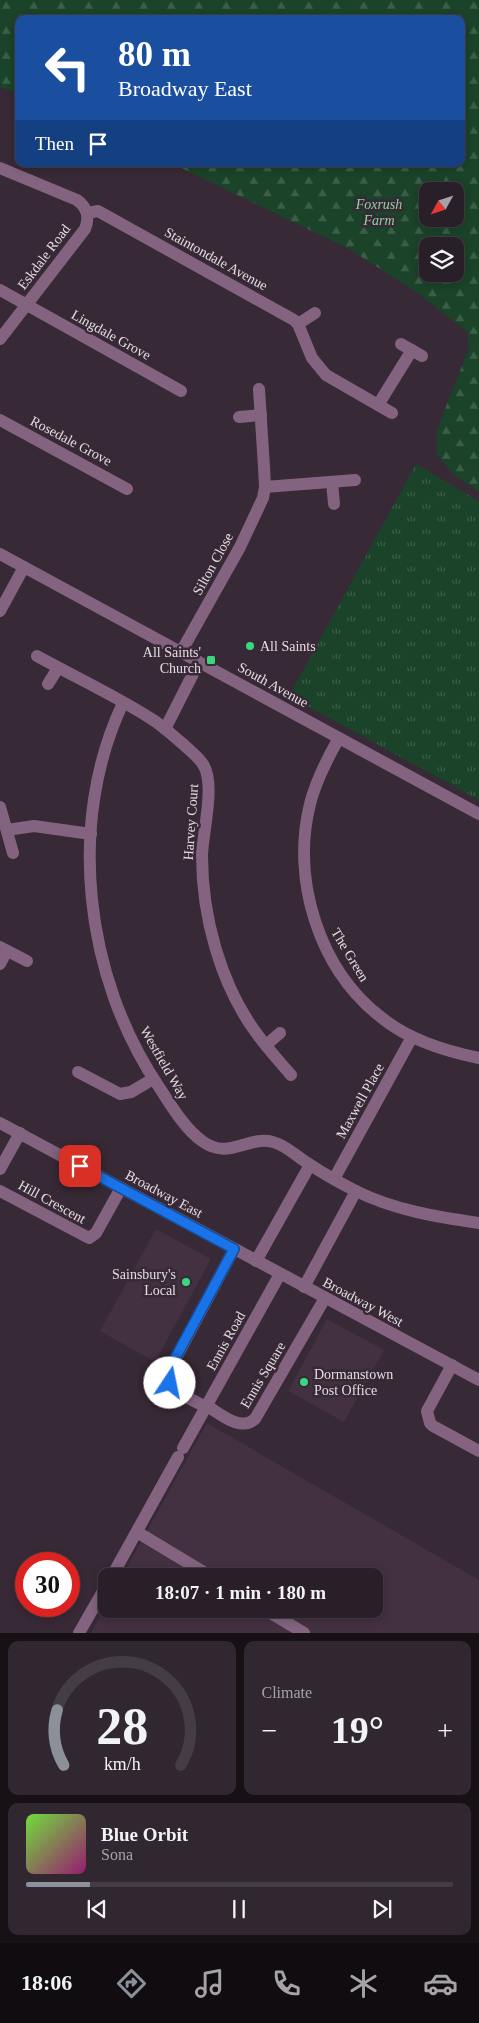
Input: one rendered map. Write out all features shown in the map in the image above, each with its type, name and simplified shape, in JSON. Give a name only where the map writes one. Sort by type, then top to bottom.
[{"type":"street","points":[[0,168],[77,200],[82,203],[87,213]]},
{"type":"street","name":"Staintondale Avenue","points":[[87,213],[98,211],[288,316],[298,324]]},
{"type":"street","name":"Eskdale Road","points":[[0,339],[85,229],[87,213]]},
{"type":"street","name":"Lingdale Grove","points":[[0,290],[181,391]]},
{"type":"street","points":[[315,313],[298,324],[307,350],[322,371],[392,413]]},
{"type":"street","points":[[378,405],[412,350]]},
{"type":"street","name":"Silton Close","points":[[181,652],[255,518],[265,487],[259,389]]},
{"type":"street","points":[[239,417],[261,415]]},
{"type":"street","name":"Rosedale Grove","points":[[0,420],[127,489]]},
{"type":"street","points":[[265,487],[355,480]]},
{"type":"street","points":[[332,482],[334,504]]},
{"type":"street","name":"South Avenue","points":[[0,554],[479,814]]},
{"type":"street","points":[[0,611],[24,567]]},
{"type":"street","name":"Harvey Court","points":[[37,656],[151,718],[198,758],[209,779],[202,856],[207,913],[216,950],[227,977],[256,1033],[291,1075]]},
{"type":"street","points":[[165,729],[199,662]]},
{"type":"street","points":[[48,684],[58,668]]},
{"type":"street","name":"Westfield Way","points":[[123,703],[110,728],[97,775],[92,805],[92,896],[106,972],[122,1020],[153,1079],[176,1112],[203,1142],[212,1146],[228,1149],[238,1148],[254,1142],[272,1142],[281,1145],[310,1165],[356,1191],[408,1210],[479,1223]]},
{"type":"street","name":"The Green","points":[[339,738],[321,771],[308,812],[304,860],[309,900],[322,941],[332,960],[355,993],[382,1018],[412,1037],[462,1055],[479,1058]]},
{"type":"street","points":[[0,807],[13,853]]},
{"type":"street","points":[[7,830],[34,826],[91,834]]},
{"type":"street","points":[[0,964],[4,949],[27,961]]},
{"type":"street","points":[[266,1045],[280,1033]]},
{"type":"street","name":"Maxwell Place","points":[[334,1179],[412,1037]]},
{"type":"street","points":[[78,1072],[120,1094],[130,1092],[153,1079]]},
{"type":"street","name":"Broadway East","points":[[0,1123],[234,1249]]},
{"type":"street","points":[[0,1169],[20,1133]]},
{"type":"street","points":[[256,1261],[310,1165]]},
{"type":"street","name":"Hill Crescent","points":[[0,1191],[88,1238],[96,1234],[121,1188]]},
{"type":"street","points":[[304,1287],[356,1191]]},
{"type":"street","name":"Broadway West","points":[[234,1249],[479,1380]]},
{"type":"street","name":"Ennis Square","points":[[234,1249],[169,1371],[170,1383],[175,1390],[206,1407],[241,1425],[250,1423],[255,1419],[325,1298]]},
{"type":"street","name":"Ennis Road","points":[[117,1568],[280,1274]]},
{"type":"street","points":[[452,1365],[427,1414],[433,1426],[479,1451]]},
{"type":"street","points":[[137,1532],[197,1568]]},
{"type":"street","points":[[79,1633],[98,1600]]},
{"type":"street","points":[[279,1618],[304,1633]]},
{"type":"shaded area","points":[[156,1229],[211,1259],[155,1362],[100,1331]]},
{"type":"shaded area","points":[[327,1319],[384,1350],[344,1422],[288,1391]]},
{"type":"shaded area","points":[[207,1423],[479,1580],[479,1633],[91,1633],[99,1618],[383,1618],[383,1568],[126,1568]]},
{"type":"green space","name":"Foxrush Farm","points":[[0,0],[479,0],[479,492],[454,475],[437,455],[437,429],[469,348],[467,332],[418,293],[349,249],[179,167],[465,167],[465,15],[15,15],[15,93],[0,87]]},
{"type":"green space","points":[[416,464],[479,501],[479,800],[289,696]]},
{"type":"place","name":"All Saints","points":[[250,646]]},
{"type":"place","name":"All Saints' Church","points":[[211,660]]},
{"type":"place","name":"Sainsbury's Local","points":[[186,1282]]},
{"type":"place","name":"Dormanstown Post Office","points":[[304,1382]]},
{"type":"route","points":[[80,1166],[234,1249],[172,1364],[169,1371],[170,1383]]}]
